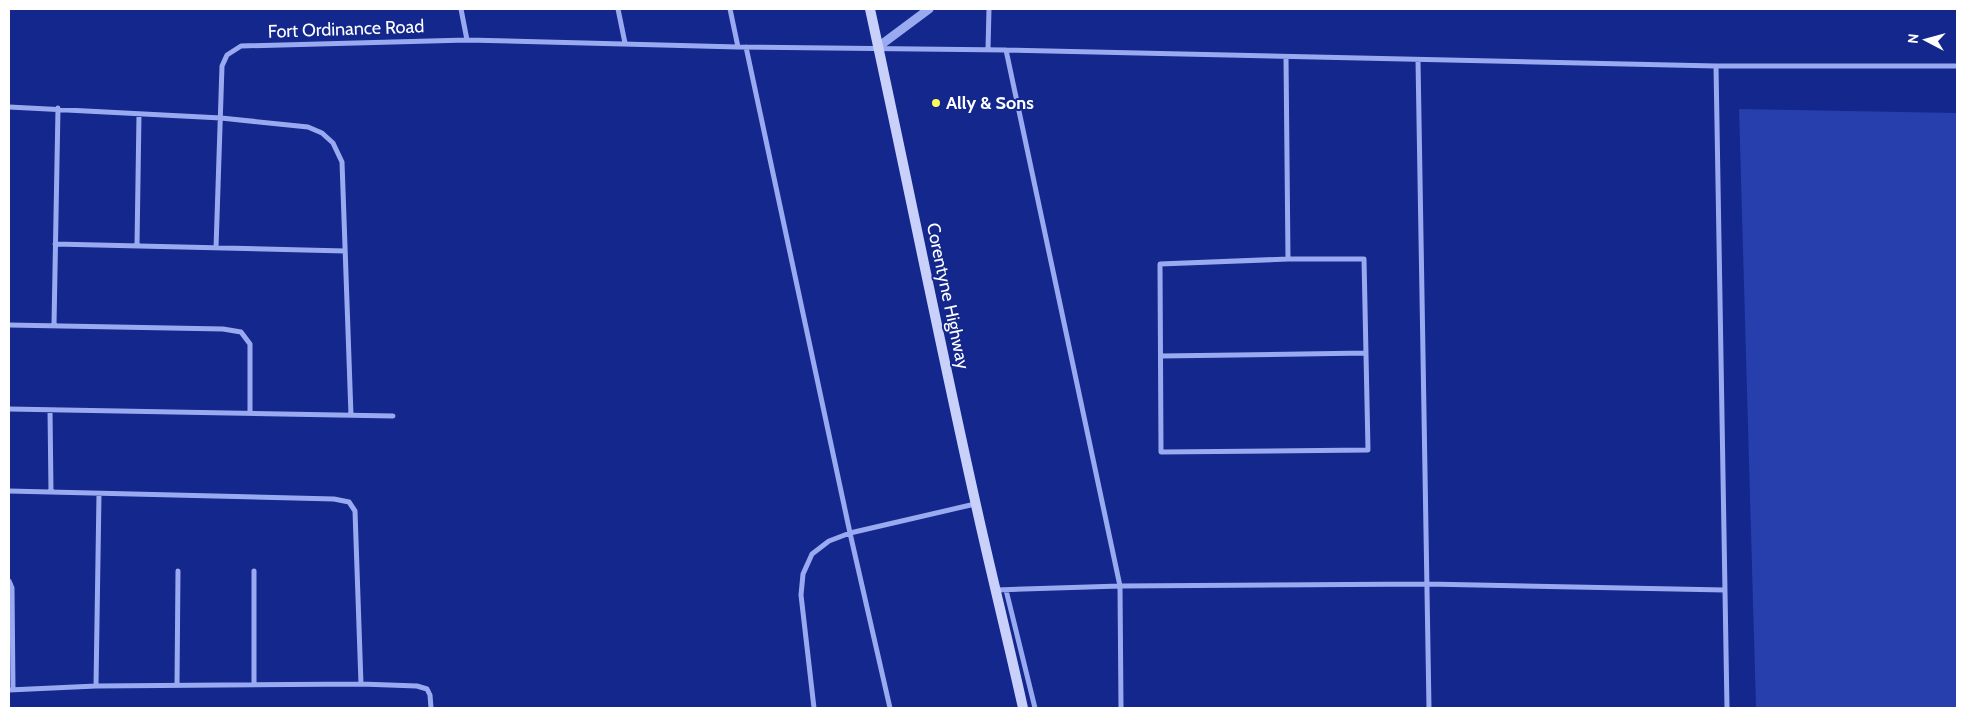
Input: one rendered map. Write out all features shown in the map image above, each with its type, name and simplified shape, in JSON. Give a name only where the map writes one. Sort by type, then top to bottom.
[{"type":"main road","name":"Corentyne Highway","points":[[870,9],[975,504],[1023,708]]},
{"type":"street","points":[[461,9],[467,40]]},
{"type":"street","points":[[618,9],[625,43]]},
{"type":"street","points":[[730,9],[738,47]]},
{"type":"street","points":[[878,47],[929,9]]},
{"type":"street","points":[[988,50],[989,9]]},
{"type":"street","name":"Fort Ordinance Road","points":[[222,118],[222,66],[227,54],[241,46],[467,40],[738,47],[878,47],[1716,66],[1957,66]]},
{"type":"street","points":[[746,47],[850,533],[890,708]]},
{"type":"street","points":[[1006,50],[1120,586],[1121,708]]},
{"type":"street","points":[[1286,57],[1288,259]]},
{"type":"street","points":[[1418,60],[1429,708]]},
{"type":"street","points":[[1716,66],[1727,708]]},
{"type":"street","points":[[9,107],[58,108],[139,115],[222,118],[308,127],[322,133],[333,144],[342,162],[351,415]]},
{"type":"street","points":[[54,325],[58,108]]},
{"type":"street","points":[[137,245],[139,115]]},
{"type":"street","points":[[216,248],[222,118]]},
{"type":"street","points":[[55,244],[345,252]]},
{"type":"street","points":[[1288,259],[1364,259],[1368,450],[1161,452],[1160,264],[1288,259]]},
{"type":"street","points":[[9,325],[223,329],[241,332],[250,344],[250,413]]},
{"type":"street","points":[[1161,356],[1366,353]]},
{"type":"street","points":[[9,409],[393,416]]},
{"type":"street","points":[[50,410],[51,492]]},
{"type":"street","points":[[9,492],[334,499],[349,502],[355,511],[361,684]]},
{"type":"street","points":[[96,686],[99,494]]},
{"type":"street","points":[[814,708],[801,595],[802,574],[812,554],[829,541],[850,533],[975,504]]},
{"type":"street","points":[[177,685],[178,571]]},
{"type":"street","points":[[254,571],[254,685]]},
{"type":"street","points":[[9,581],[12,588],[11,690],[177,685],[361,684],[417,686],[424,687],[428,691],[431,708]]},
{"type":"street","points":[[995,590],[1120,586],[1427,584],[1725,590]]},
{"type":"street","points":[[1006,590],[1035,708]]},
{"type":"shaded area","points":[[1739,109],[1957,113],[1957,708],[1756,708]]},
{"type":"place","name":"Ally & Sons","points":[[936,103]]}]
